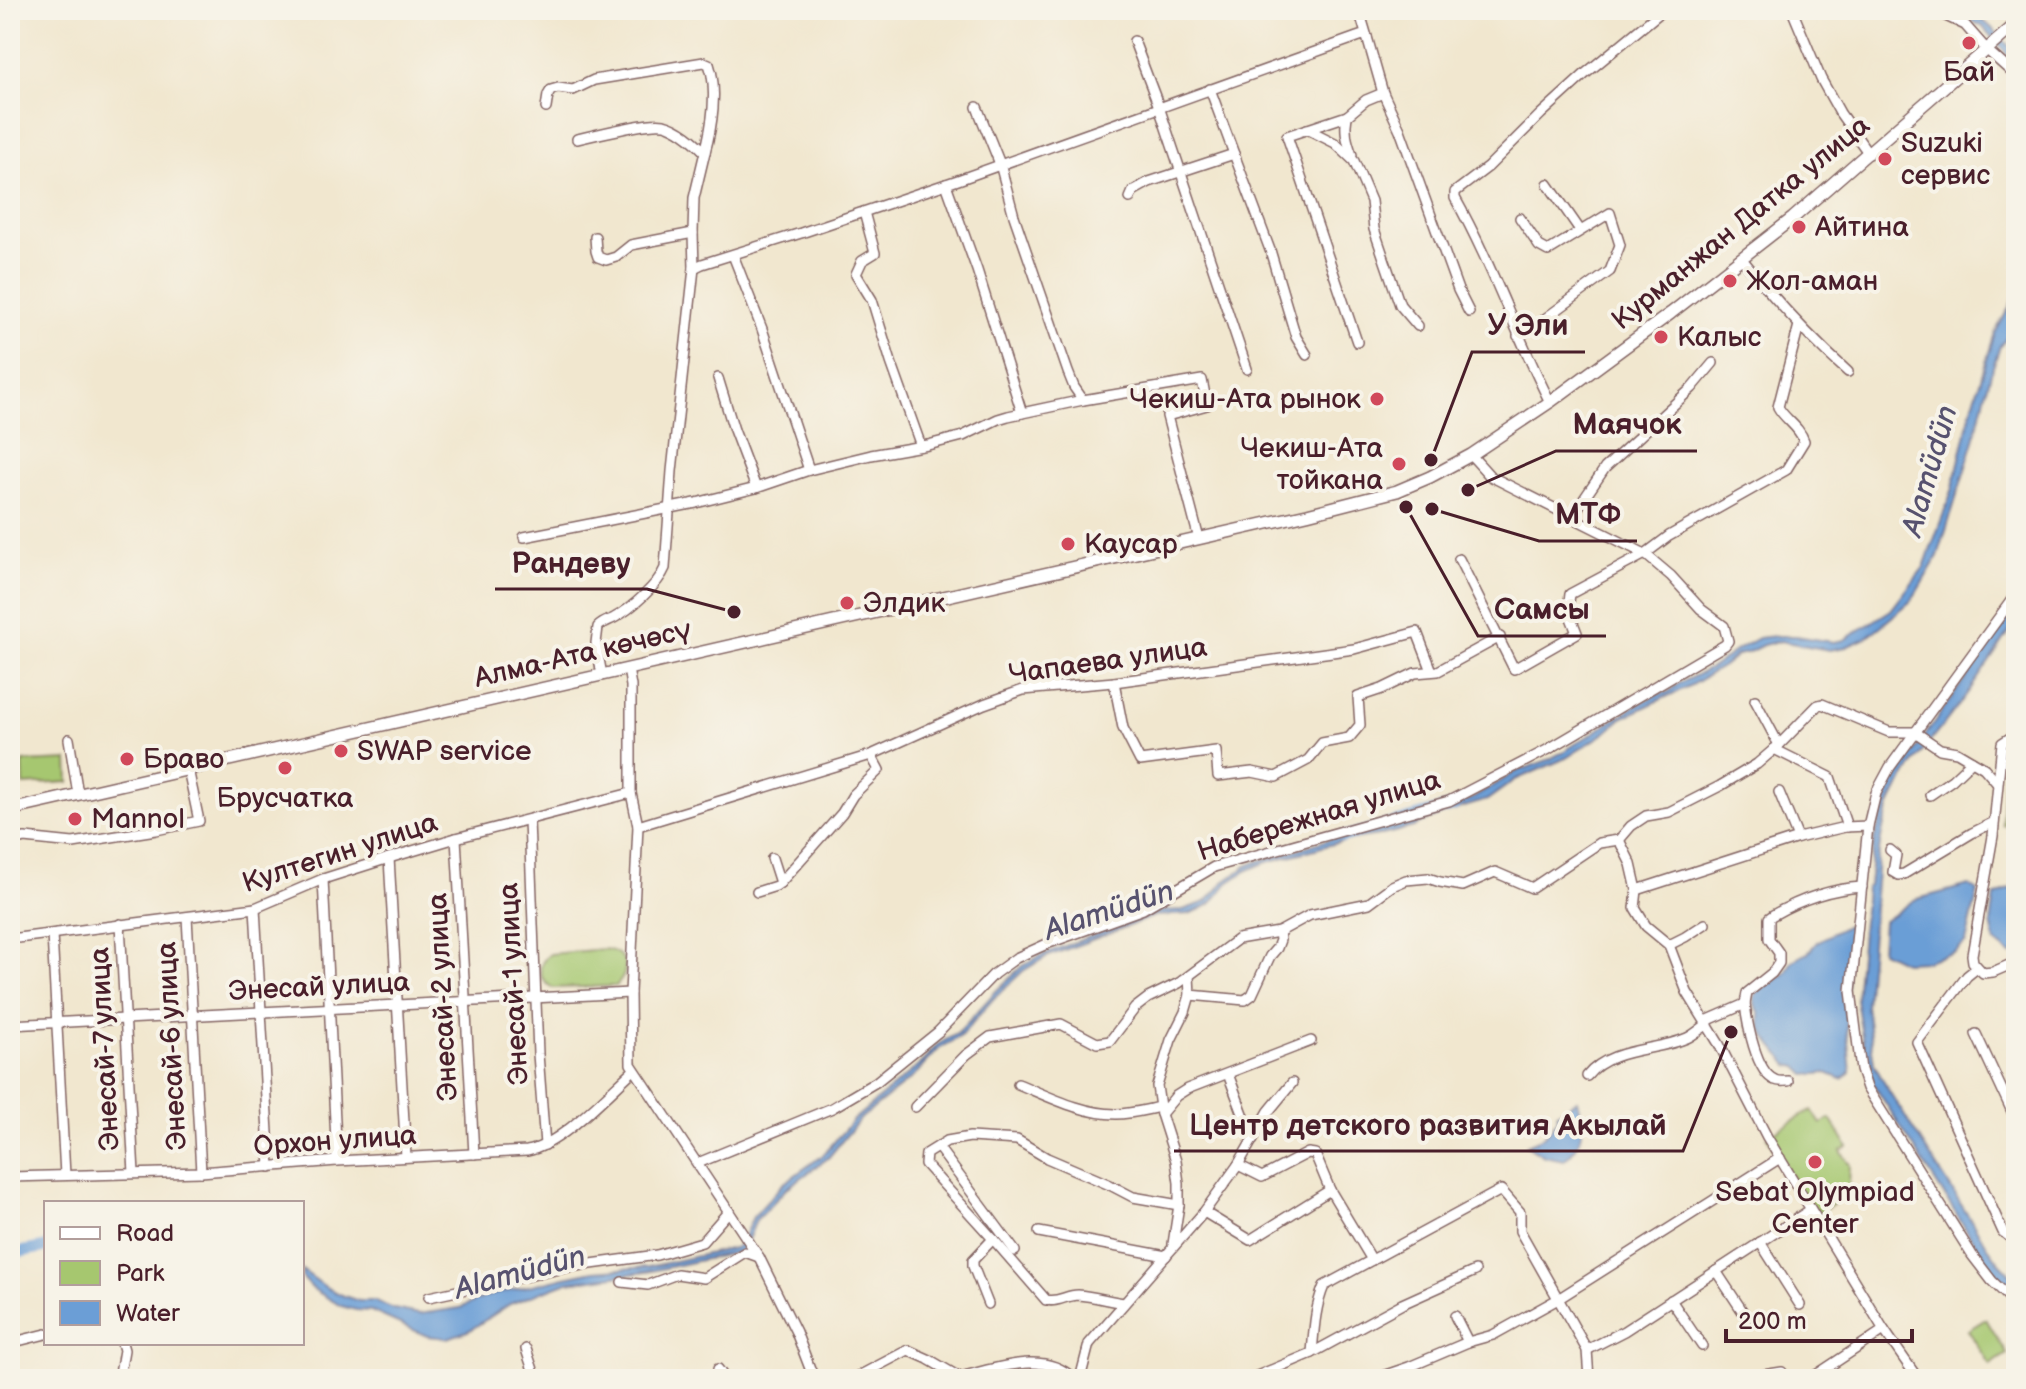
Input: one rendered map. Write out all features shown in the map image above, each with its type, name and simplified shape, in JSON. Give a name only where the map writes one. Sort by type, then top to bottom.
[{"type":"main road","name":"Курманжан Датка улица","points":[[1307,514],[1397,491],[1430,477],[1471,455],[1550,402],[1742,259],[1869,154],[2016,24]]},
{"type":"main road","name":"Алма-Ата көчөсү","points":[[10,810],[1307,514]]},
{"type":"street","points":[[1359,10],[1383,93],[1469,312]]},
{"type":"street","points":[[1550,402],[1455,198],[1455,192],[1488,167],[1585,74],[1663,10]]},
{"type":"street","points":[[1792,10],[1821,79],[1869,154]]},
{"type":"street","points":[[1933,10],[1965,25],[2016,76]]},
{"type":"street","points":[[694,268],[946,184],[1357,37],[1367,37]]},
{"type":"street","points":[[1134,41],[1247,369]]},
{"type":"street","points":[[546,108],[551,90],[573,90],[594,80],[704,62],[709,64],[712,73],[710,132],[694,198],[694,268],[665,568],[661,579],[617,617],[604,621],[598,627],[596,643],[602,675]]},
{"type":"street","points":[[1210,89],[1270,250],[1296,337],[1307,355]]},
{"type":"street","points":[[1357,342],[1287,136],[1347,116],[1366,100],[1383,93]]},
{"type":"street","points":[[977,107],[1000,164],[1014,216],[1068,372],[1083,400]]},
{"type":"street","points":[[1347,116],[1346,138],[1371,201],[1374,229],[1400,305],[1418,326]]},
{"type":"street","points":[[577,139],[629,128],[664,125],[679,130],[705,152]]},
{"type":"street","points":[[1307,129],[1335,143],[1354,161]]},
{"type":"street","points":[[1130,198],[1139,187],[1234,154]]},
{"type":"street","points":[[946,184],[1022,413]]},
{"type":"street","points":[[1548,184],[1580,230]]},
{"type":"street","points":[[864,212],[875,253],[862,261],[856,274],[872,300],[921,446]]},
{"type":"street","points":[[1518,336],[1610,271],[1620,245],[1610,213],[1548,251],[1539,246],[1520,218]]},
{"type":"street","points":[[595,237],[598,257],[606,260],[616,257],[631,245],[693,233]]},
{"type":"street","points":[[733,255],[762,329],[809,470]]},
{"type":"street","points":[[1742,259],[1799,325],[1848,372]]},
{"type":"street","points":[[1459,559],[1514,669],[1577,633],[1568,610],[1570,594],[1645,554],[1669,536],[1786,470],[1804,441],[1800,431],[1778,407],[1799,325]]},
{"type":"street","points":[[1571,518],[1605,468],[1692,388],[1713,363]]},
{"type":"street","points":[[718,378],[756,488]]},
{"type":"street","points":[[524,537],[718,499],[809,470],[971,433],[998,419],[1022,413],[1202,380],[1207,405],[1167,416],[1199,539]]},
{"type":"street","name":"Набережная улица","points":[[698,1163],[832,1108],[876,1082],[938,1032],[994,974],[1016,958],[1143,909],[1214,867],[1449,801],[1547,750],[1728,641],[1724,626],[1701,609],[1671,576],[1645,554],[1490,476],[1471,455]]},
{"type":"street","points":[[1617,540],[1623,566]]},
{"type":"street","points":[[2016,594],[1890,767],[1876,793],[1868,826],[1851,991],[1861,1070],[1867,1088],[1972,1255],[1992,1281],[2016,1304]]},
{"type":"street","name":"Чапаева улица","points":[[638,826],[871,755],[984,704],[1023,690],[1114,682],[1354,649],[1417,632],[1432,671]]},
{"type":"street","points":[[1114,682],[1123,728],[1140,761],[1216,751],[1218,776],[1252,772],[1276,777],[1308,760],[1322,743],[1349,738],[1360,725],[1358,697],[1415,673],[1438,671],[1500,637]]},
{"type":"street","points":[[628,669],[631,686],[631,793],[638,826],[630,1056],[634,1070],[758,1255],[796,1332],[814,1379]]},
{"type":"street","points":[[1755,700],[1777,747],[1830,777],[1847,827]]},
{"type":"street","points":[[915,1107],[966,1055],[990,1037],[1061,1024],[1097,1043],[1110,1041],[1135,1008],[1179,983],[1238,939],[1279,932],[1310,915],[1369,903],[1406,880],[1428,878],[1463,886],[1495,872],[1532,888],[1599,843],[1619,840],[1631,826],[1646,816],[1669,812],[1757,764],[1812,709],[1822,704],[1889,732],[1917,734],[1936,746],[1957,752],[1984,768],[1997,783]]},
{"type":"street","points":[[2016,734],[2002,743],[1994,822],[1972,955],[1973,962],[1983,973],[2016,962]]},
{"type":"street","points":[[69,739],[78,794]]},
{"type":"street","points":[[757,892],[780,883],[842,813],[853,795],[879,770],[871,755]]},
{"type":"street","points":[[1930,795],[1972,761]]},
{"type":"street","points":[[10,841],[25,838],[73,843],[199,821],[188,769]]},
{"type":"street","points":[[1779,792],[1798,838]]},
{"type":"street","name":"Култегин улица","points":[[10,939],[255,908],[323,879],[389,858],[631,793]]},
{"type":"street","name":"Энесай-1 улица","points":[[529,820],[538,1054],[545,1145]]},
{"type":"street","points":[[1890,850],[1896,855],[1893,872],[1904,874],[1994,822]]},
{"type":"street","points":[[1637,890],[1798,838],[1847,827],[1868,826]]},
{"type":"street","name":"Энесай-2 улица","points":[[456,838],[474,1154]]},
{"type":"street","points":[[1619,840],[1631,864],[1637,890],[1635,908],[1646,926],[1669,945],[1687,992],[1780,1158],[1884,1330],[1918,1379]]},
{"type":"street","points":[[389,858],[406,1157]]},
{"type":"street","points":[[772,858],[780,883]]},
{"type":"street","points":[[323,879],[337,1161]]},
{"type":"street","points":[[1788,1081],[1774,1080],[1766,1074],[1749,1030],[1745,1004],[1747,993],[1772,973],[1779,963],[1779,953],[1769,939],[1769,918],[1816,894],[1862,887]]},
{"type":"street","points":[[255,908],[270,1167]]},
{"type":"street","name":"Энесай-6 улица","points":[[187,917],[201,1172]]},
{"type":"street","name":"Энесай-7 улица","points":[[120,924],[134,1173]]},
{"type":"street","points":[[1669,945],[1705,924]]},
{"type":"street","points":[[1190,995],[1245,1000],[1252,995],[1270,956],[1277,948],[1279,932]]},
{"type":"street","points":[[52,934],[65,1175]]},
{"type":"street","points":[[1977,968],[1967,976],[1917,1042],[2003,1232],[2016,1242]]},
{"type":"street","points":[[1169,1252],[1179,1205],[1179,1183],[1157,1086],[1171,1040],[1190,995],[1189,976]]},
{"type":"street","name":"Энесай улица","points":[[10,1025],[630,993]]},
{"type":"street","points":[[1587,1076],[1599,1065],[1623,1055],[1688,1038],[1707,1023],[1745,1004]]},
{"type":"street","points":[[1976,1034],[2016,1120]]},
{"type":"street","points":[[1018,1084],[1083,1109],[1113,1114],[1161,1110],[1187,1089],[1311,1041]]},
{"type":"street","name":"Орхон улица","points":[[10,1177],[201,1172],[527,1151],[545,1145],[566,1131],[634,1070]]},
{"type":"street","points":[[1228,1074],[1253,1140]]},
{"type":"street","points":[[853,1379],[908,1350],[956,1378],[1029,1362],[1055,1367],[1077,1379],[1089,1344],[1204,1212],[1238,1165],[1269,1111],[1292,1083]]},
{"type":"street","points":[[1124,1303],[1080,1295],[1055,1302],[1046,1300],[925,1164],[926,1154],[947,1141],[970,1137],[1017,1140],[1047,1158],[1133,1197],[1179,1205]]},
{"type":"street","points":[[938,1147],[1015,1251]]},
{"type":"street","points":[[1238,1165],[1262,1177],[1308,1153],[1315,1154],[1330,1190],[1372,1260]]},
{"type":"street","points":[[1374,1379],[1493,1335],[1558,1299],[1780,1158]]},
{"type":"street","points":[[1204,1212],[1250,1240],[1330,1190]]},
{"type":"street","points":[[1312,1353],[1315,1322],[1324,1286],[1501,1190],[1520,1212],[1520,1231],[1587,1350],[1589,1379]]},
{"type":"street","points":[[1587,1350],[1624,1331],[1810,1210]]},
{"type":"street","points":[[429,1297],[569,1267],[657,1255],[702,1242],[729,1211]]},
{"type":"street","points":[[1039,1232],[1169,1252]]},
{"type":"street","points":[[988,1304],[973,1260],[993,1239]]},
{"type":"street","points":[[1760,1242],[1800,1305]]},
{"type":"street","points":[[622,1282],[648,1285],[677,1274],[704,1278],[745,1252],[758,1255]]},
{"type":"street","points":[[1250,1379],[1285,1366],[1402,1304],[1475,1271]]},
{"type":"street","points":[[1716,1271],[1747,1318]]},
{"type":"street","points":[[1671,1300],[1702,1346]]},
{"type":"street","points":[[1455,1316],[1468,1342]]},
{"type":"street","points":[[1810,1379],[1884,1330]]},
{"type":"street","points":[[10,1343],[44,1334]]},
{"type":"street","points":[[119,1379],[123,1345]]},
{"type":"street","points":[[526,1349],[536,1379]]},
{"type":"street","points":[[718,1369],[725,1379]]},
{"type":"street","points":[[1738,1379],[1782,1372],[1783,1379]]},
{"type":"green space","points":[[2016,739],[2016,822],[2013,827],[2002,824],[2005,746]]},
{"type":"green space","points":[[68,760],[69,782],[24,785],[23,762]]},
{"type":"green space","points":[[604,949],[617,954],[624,963],[624,974],[616,986],[553,988],[544,981],[542,962],[550,954]]},
{"type":"green space","name":"Sebat Olympiad Center","points":[[1812,1110],[1821,1124],[1831,1119],[1848,1147],[1841,1151],[1850,1165],[1849,1184],[1853,1191],[1815,1215],[1767,1137]]},
{"type":"green space","points":[[1986,1319],[2007,1354],[1990,1365],[1968,1330]]},
{"type":"water","points":[[1950,10],[1971,14],[1988,24],[2016,54],[2016,65],[1982,26]]},
{"type":"water","points":[[2016,295],[2016,320],[2000,346],[1991,373],[1973,444],[1938,556],[1912,600],[1864,639],[1829,650],[1780,641],[1737,655],[1691,685],[1622,718],[1566,758],[1515,780],[1487,800],[1444,813],[1413,827],[1351,839],[1264,863],[1228,883],[1212,903],[1201,909],[1189,914],[1155,916],[1046,957],[1023,971],[961,1036],[939,1049],[914,1076],[860,1119],[828,1158],[786,1189],[756,1220],[745,1247],[738,1252],[646,1272],[568,1282],[510,1304],[470,1330],[448,1338],[427,1336],[371,1311],[341,1306],[313,1289],[304,1279],[304,1271],[344,1296],[419,1314],[460,1308],[488,1296],[565,1277],[594,1271],[648,1267],[734,1248],[740,1244],[753,1217],[783,1184],[823,1155],[853,1120],[923,1062],[937,1045],[958,1033],[1022,966],[1044,954],[1147,915],[1183,910],[1206,902],[1224,882],[1259,861],[1347,834],[1389,829],[1472,799],[1516,772],[1563,752],[1637,705],[1668,692],[1758,638],[1796,636],[1833,642],[1844,640],[1891,610],[1924,567],[1953,488],[1971,411],[1995,333]]},
{"type":"water","points":[[2016,608],[2016,622],[1911,768],[1889,808],[1878,858],[1866,1006],[1874,1064],[1988,1247],[2016,1280],[2016,1292],[1981,1253],[1874,1085],[1866,1061],[1856,999],[1866,888],[1869,886],[1874,840],[1892,785]]},
{"type":"water","points":[[1969,885],[1978,891],[1966,942],[1955,952],[1926,961],[1904,962],[1881,951],[1883,922],[1914,900]]},
{"type":"water","points":[[2016,888],[2016,952],[2011,955],[1995,942],[1991,923],[1995,896]]},
{"type":"water","points":[[1847,925],[1851,926],[1845,1011],[1851,1072],[1842,1079],[1827,1073],[1806,1075],[1798,1067],[1789,1065],[1769,1041],[1762,1028],[1754,997],[1786,973],[1792,961]]},
{"type":"water","points":[[1577,1100],[1581,1133],[1571,1154],[1564,1160],[1544,1156],[1527,1145],[1545,1134],[1558,1118],[1557,1113]]},
{"type":"waterway","name":"Alamüdün","points":[[1343,837],[1454,806]]},
{"type":"waterway","name":"Alamüdün","points":[[10,1254],[44,1247]]},
{"type":"place","name":"Бай","points":[[1969,43]]},
{"type":"place","name":"Suzuki сервис","points":[[1885,159]]},
{"type":"place","name":"Айтина","points":[[1799,227]]},
{"type":"place","name":"Жол-аман","points":[[1730,281]]},
{"type":"place","name":"Калыс","points":[[1661,337]]},
{"type":"place","name":"Чекиш-Ата рынок","points":[[1377,399]]},
{"type":"place","name":"У Эли","points":[[1431,460]]},
{"type":"place","name":"Чекиш-Ата тойкана","points":[[1399,464]]},
{"type":"place","name":"Маячок","points":[[1468,490]]},
{"type":"place","name":"Самсы","points":[[1406,507]]},
{"type":"place","name":"МТФ","points":[[1432,509]]},
{"type":"place","name":"Каусар","points":[[1068,544]]},
{"type":"place","name":"Элдик","points":[[847,603]]},
{"type":"place","name":"Рандеву","points":[[734,612]]},
{"type":"place","name":"SWAP service","points":[[341,751]]},
{"type":"place","name":"Браво","points":[[127,759]]},
{"type":"place","name":"Брусчатка","points":[[285,768]]},
{"type":"place","name":"Mannol","points":[[75,819]]},
{"type":"place","name":"Центр детского развития Акылай","points":[[1731,1032]]},
{"type":"place","name":"Sebat Olympiad Center","points":[[1815,1162]]}]
